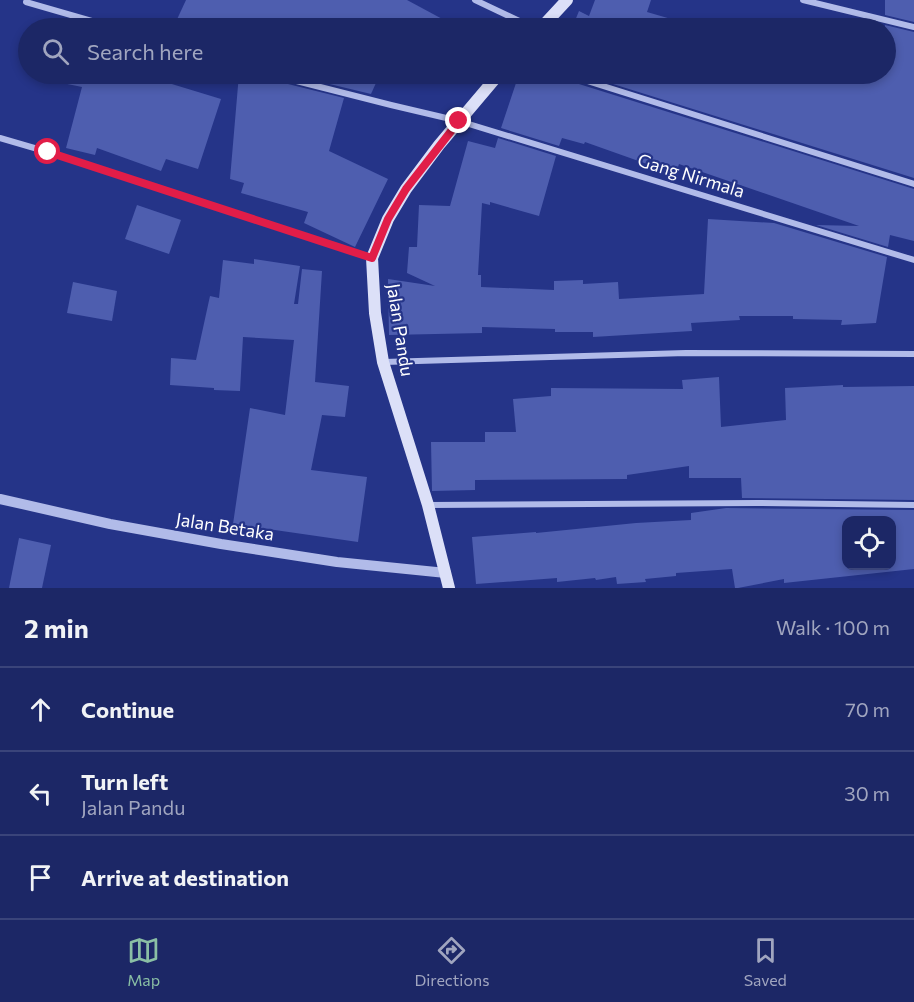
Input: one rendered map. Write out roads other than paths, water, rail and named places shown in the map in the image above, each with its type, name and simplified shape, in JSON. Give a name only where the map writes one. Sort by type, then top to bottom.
[{"type":"main road","points":[[550,18],[567,0]]},
{"type":"main road","name":"Jalan Pandu","points":[[449,588],[428,505],[383,362],[375,313],[372,258],[388,219],[406,189],[490,84]]},
{"type":"street","points":[[475,0],[513,18]]},
{"type":"street","points":[[802,0],[877,18]]},
{"type":"street","points":[[26,2],[81,18]]},
{"type":"street","points":[[896,23],[914,27]]},
{"type":"street","name":"Gang Nirmala","points":[[308,84],[459,121],[914,260]]},
{"type":"street","points":[[597,84],[914,184]]},
{"type":"street","points":[[0,138],[372,258]]},
{"type":"street","points":[[383,362],[686,353],[914,354]]},
{"type":"street","name":"Jalan Betaka","points":[[0,499],[110,524],[221,544],[337,562],[446,573]]},
{"type":"street","points":[[428,505],[756,503],[914,505]]}]
